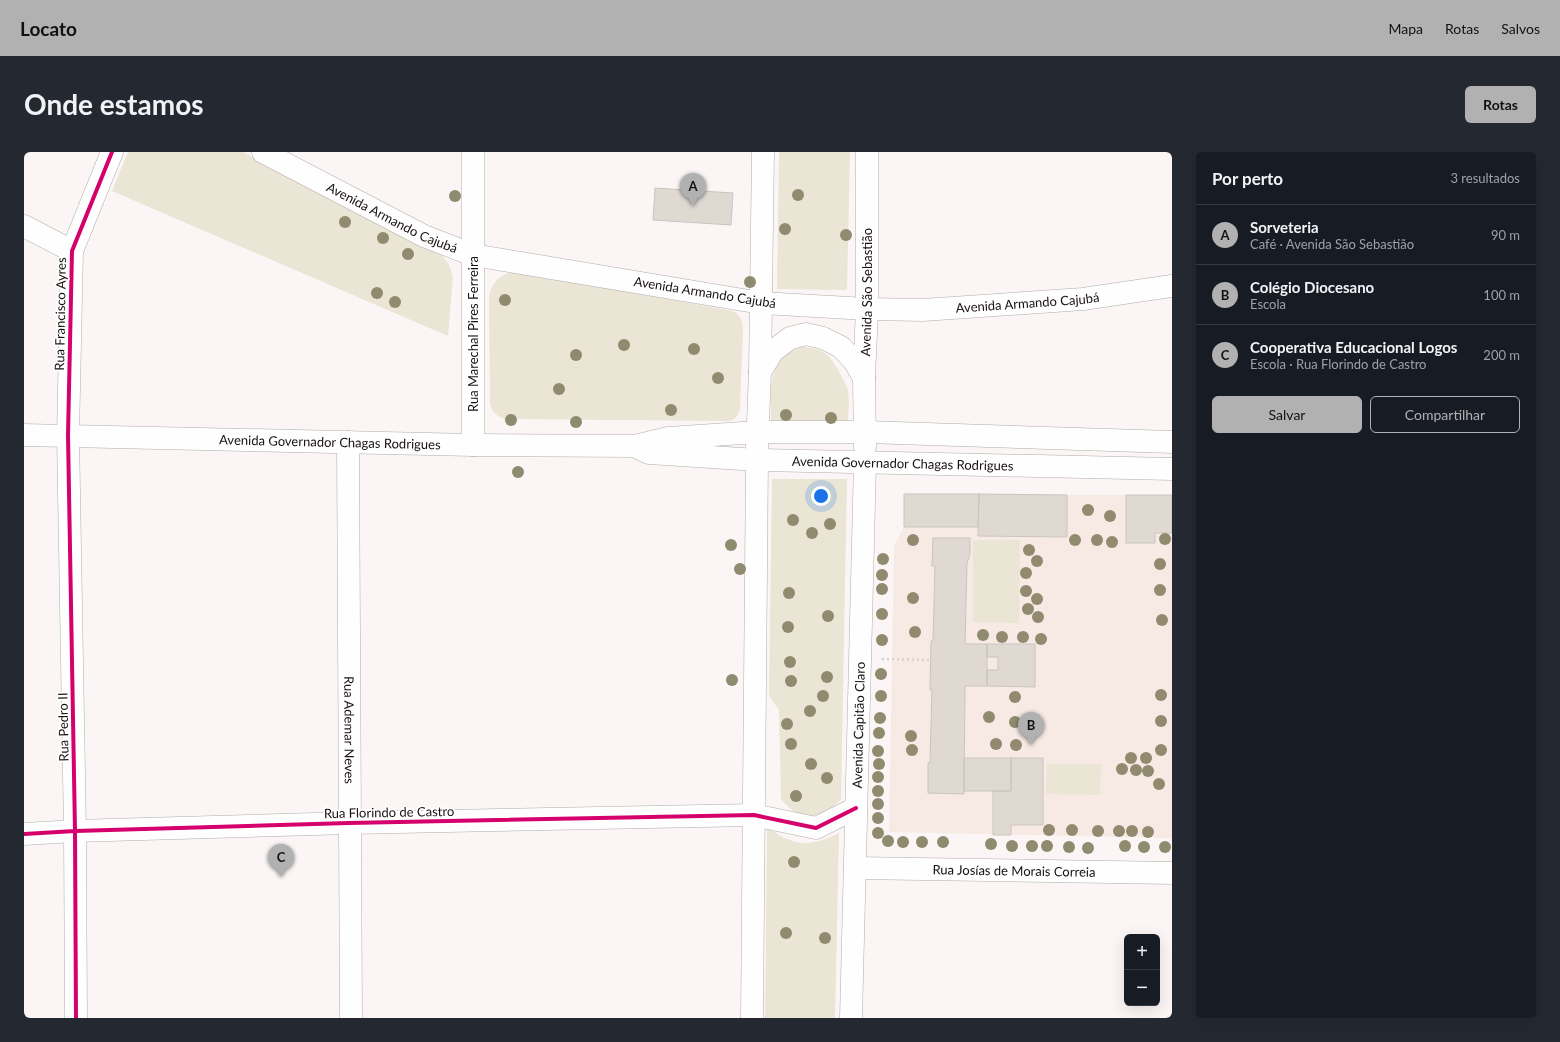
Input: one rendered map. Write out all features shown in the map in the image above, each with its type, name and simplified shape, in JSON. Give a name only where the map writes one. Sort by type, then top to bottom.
[{"type":"street","name":"Rua Francisco Ayres","points":[[68,435],[72,251],[112,152]]},
{"type":"street","name":"Avenida Armando Cajubá","points":[[263,152],[424,236],[473,255],[761,303],[867,309],[923,310],[1083,299],[1172,286]]},
{"type":"street","name":"Rua Marechal Pires Ferreira","points":[[473,152],[473,445]]},
{"type":"street","points":[[752,1018],[757,460],[760,372],[763,152]]},
{"type":"street","name":"Avenida São Sebastião","points":[[866,432],[864,378],[867,309],[868,152]]},
{"type":"street","points":[[24,226],[72,251]]},
{"type":"street","points":[[760,372],[773,351],[790,338],[806,334],[823,338],[840,347],[854,361],[864,378]]},
{"type":"street","name":"Avenida Governador Chagas Rodrigues","points":[[24,435],[473,445],[635,446],[668,438],[758,432],[866,432],[1172,442]]},
{"type":"street","name":"Avenida Capitão Claro","points":[[851,1018],[866,432]]},
{"type":"street","name":"Rua Pedro II","points":[[68,435],[75,831],[76,1018]]},
{"type":"street","name":"Rua Ademar Neves","points":[[348,442],[350,1018]]},
{"type":"street","name":"Avenida Governador Chagas Rodrigues","points":[[635,446],[649,453],[757,460],[1172,469]]},
{"type":"street","name":"Rua Florindo de Castro","points":[[24,834],[75,831],[349,823],[754,815],[816,828],[856,808]]},
{"type":"street","name":"Rua Josías de Morais Correia","points":[[855,868],[1172,872]]},
{"type":"path","points":[[860,660],[930,660]]},
{"type":"shaded area","points":[[128,152],[243,152],[442,255],[449,265],[453,277],[448,336],[112,191]]},
{"type":"shaded area","points":[[779,152],[850,152],[847,290],[777,289]]},
{"type":"shaded area","points":[[514,271],[733,311],[742,320],[743,329],[740,409],[737,415],[729,421],[505,419],[497,415],[492,410],[490,404],[489,296],[492,287],[497,280]]},
{"type":"shaded area","points":[[803,347],[817,349],[823,352],[835,364],[848,389],[848,422],[771,423],[771,388],[776,367],[782,359],[791,352]]},
{"type":"shaded area","points":[[772,479],[847,479],[841,799],[826,812],[819,815],[803,815],[795,812],[781,799],[779,710],[769,696]]},
{"type":"shaded area","points":[[904,494],[1172,495],[1172,838],[889,832],[894,546],[904,527]]},
{"type":"shaded area","points":[[973,540],[1020,540],[1019,623],[973,622]]},
{"type":"shaded area","points":[[1047,764],[1101,764],[1100,795],[1046,794]]},
{"type":"shaded area","points":[[767,827],[785,838],[802,843],[819,841],[839,833],[835,1018],[765,1018]]},
{"type":"building","points":[[655,188],[733,193],[731,225],[653,220]]},
{"type":"building","points":[[904,494],[979,494],[978,527],[904,527]]},
{"type":"building","points":[[979,494],[1067,495],[1067,537],[978,536]]},
{"type":"building","points":[[1126,495],[1172,495],[1172,533],[1155,533],[1155,543],[1126,543]]},
{"type":"building","points":[[933,538],[970,538],[970,554],[967,563],[965,644],[987,644],[987,686],[965,686],[964,794],[928,793],[932,690],[930,690],[931,641],[933,640],[935,566],[932,566]]},
{"type":"building","points":[[987,644],[1035,644],[1035,687],[987,686],[987,670],[998,670],[998,657],[987,657]]},
{"type":"building","points":[[964,758],[1011,758],[1011,791],[964,791]]},
{"type":"building","points":[[1011,758],[1043,758],[1043,825],[1011,825],[1011,835],[993,835],[993,791],[1011,791]]},
{"type":"cycle path","points":[[76,1018],[75,831],[68,435],[72,251],[112,152]]},
{"type":"cycle path","points":[[24,834],[75,831],[349,823],[754,815],[816,828],[856,808]]},
{"type":"place","name":"Sorveteria","points":[[693,206]]},
{"type":"place","name":"Colégio Diocesano","points":[[1031,745]]},
{"type":"place","name":"Cooperativa Educacional Logos","points":[[281,877]]}]
